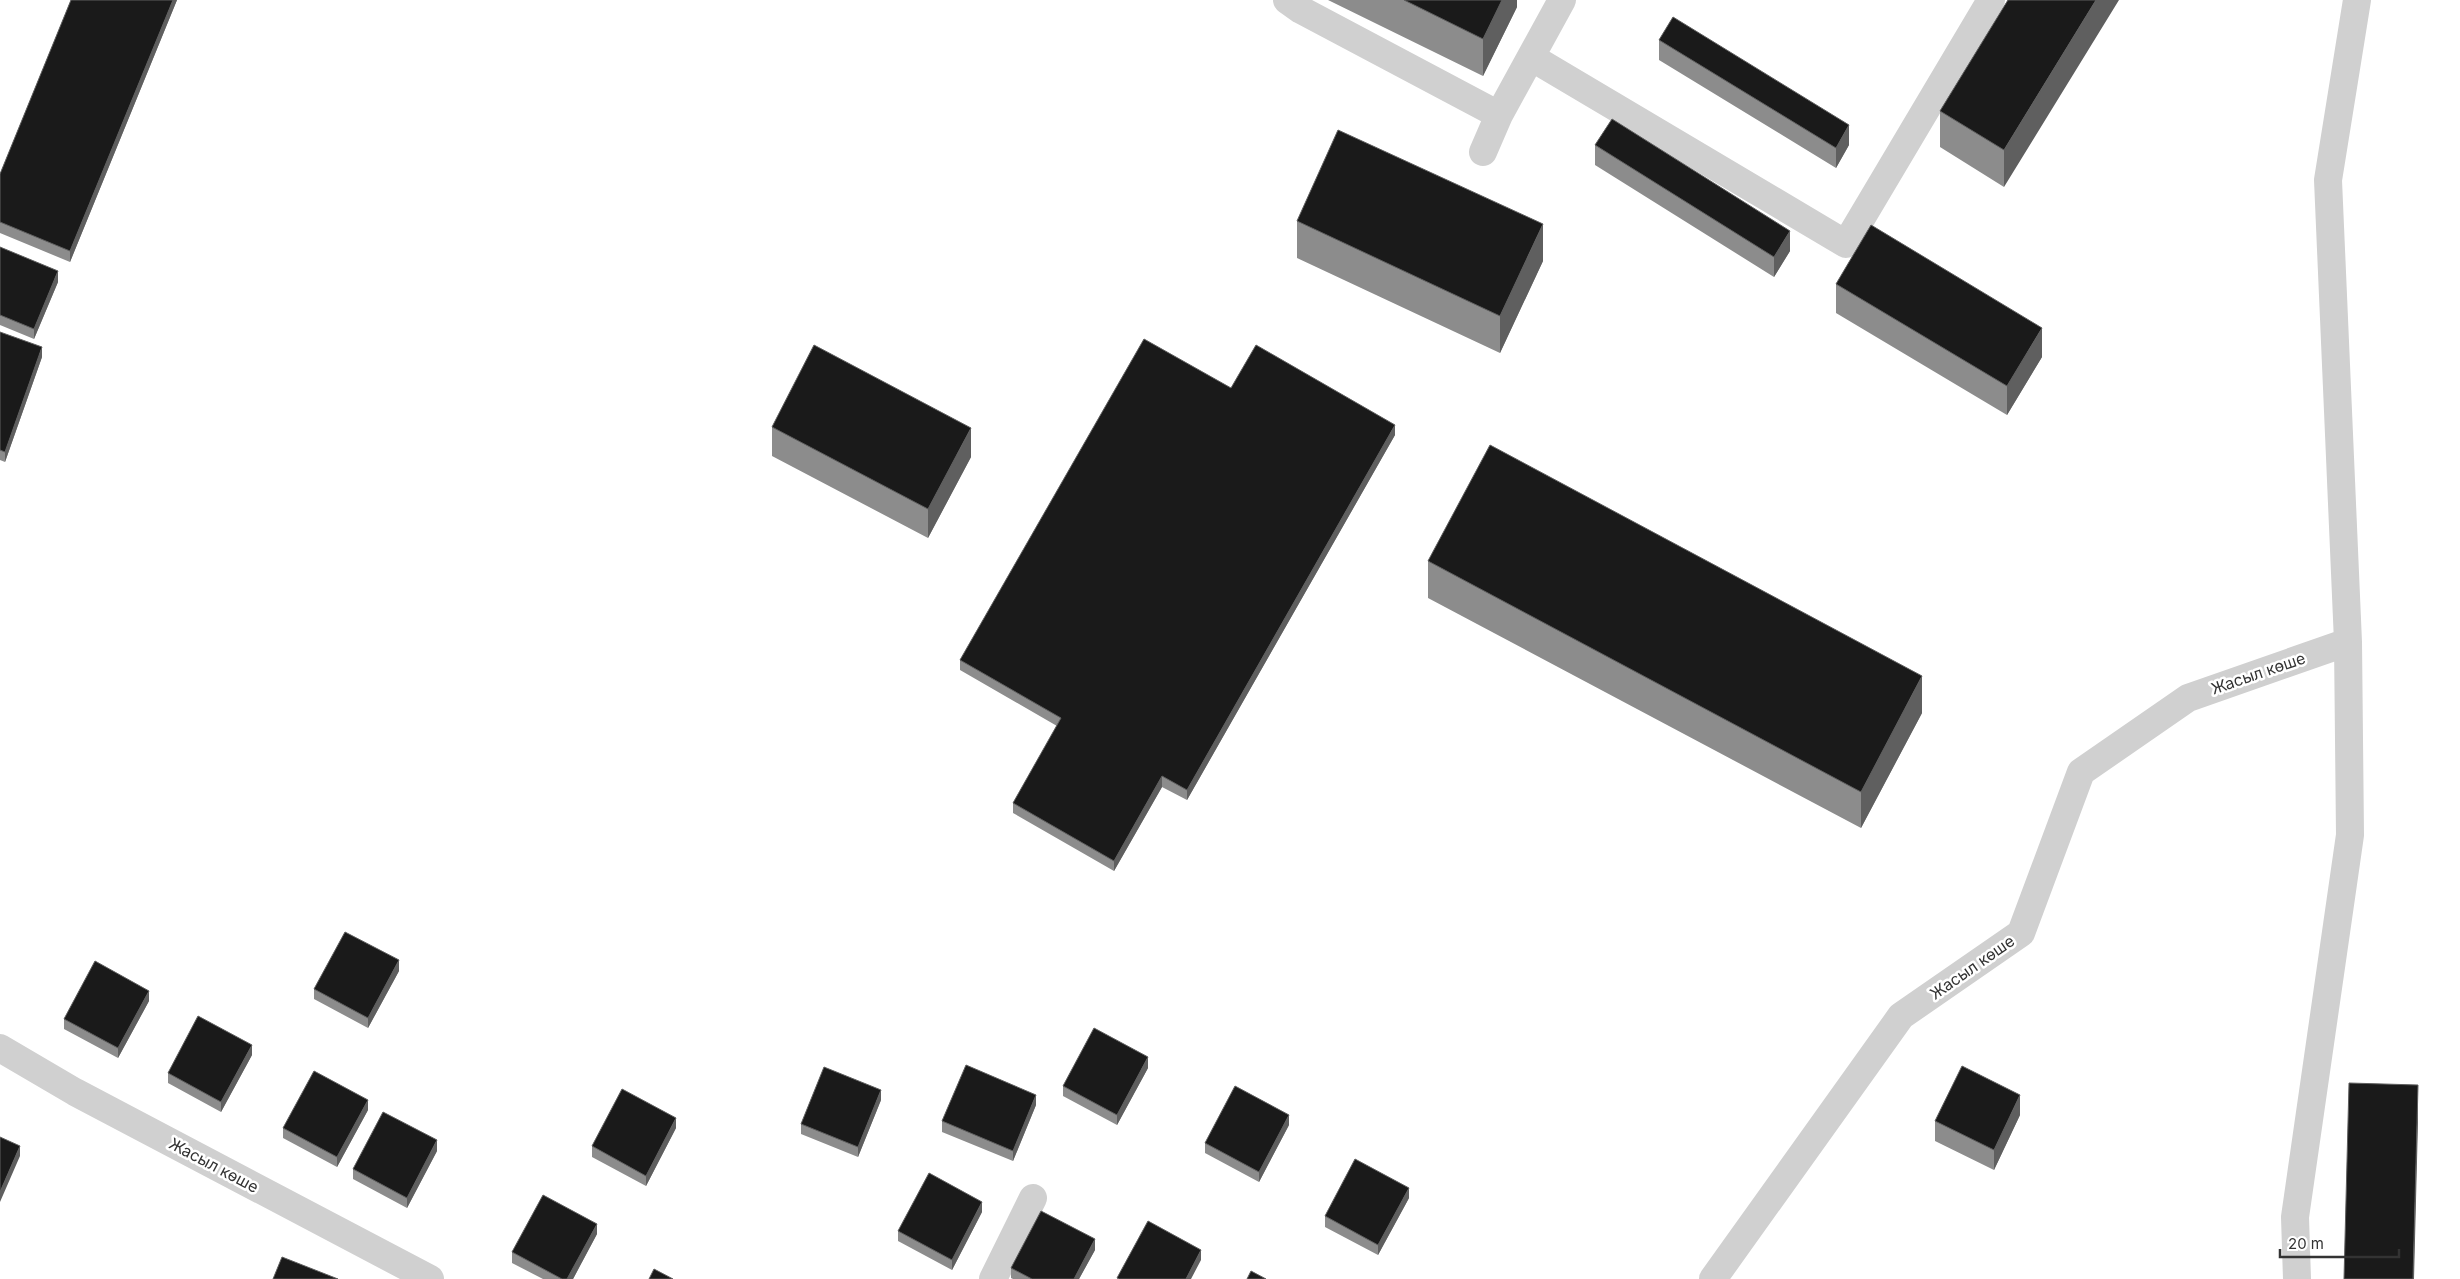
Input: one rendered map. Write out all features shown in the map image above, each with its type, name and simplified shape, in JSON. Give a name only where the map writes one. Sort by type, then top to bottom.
[{"type":"street","points":[[1287,0],[1301,10],[1499,115]]},
{"type":"street","points":[[1483,152],[1499,115],[1562,0]]},
{"type":"street","points":[[1531,57],[1846,244],[1991,0]]},
{"type":"street","points":[[2297,1279],[2295,1216],[2350,835],[2348,642],[2328,180],[2357,0]]},
{"type":"street","name":"Жасыл көше","points":[[1713,1279],[1901,1016],[2021,933],[2081,772],[2188,698],[2348,642]]},
{"type":"street","name":"Жасыл көше","points":[[0,1048],[75,1092],[430,1279]]},
{"type":"street","points":[[993,1279],[1033,1198]]},
{"type":"building","points":[[71,0],[173,0],[70,251],[0,222],[0,174]]},
{"type":"building","points":[[1404,0],[1502,0],[1483,39]]},
{"type":"building","points":[[2008,0],[2096,0],[2004,150],[1940,111]]},
{"type":"building","points":[[1673,17],[1849,125],[1836,148],[1659,40]]},
{"type":"building","points":[[1612,119],[1790,231],[1774,257],[1595,145]]},
{"type":"building","points":[[1338,130],[1543,224],[1500,316],[1297,221]]},
{"type":"building","points":[[1871,225],[2042,328],[2007,386],[1836,284]]},
{"type":"building","points":[[0,247],[58,271],[34,329],[0,315]]},
{"type":"building","points":[[0,332],[42,347],[5,452],[0,450]]},
{"type":"building","points":[[1144,339],[1231,388],[1256,345],[1395,425],[1187,790],[1162,776],[1114,861],[1013,803],[1061,718],[960,660]]},
{"type":"building","points":[[814,345],[971,428],[928,509],[772,427]]},
{"type":"building","points":[[1490,445],[1922,676],[1861,792],[1428,561]]},
{"type":"building","points":[[345,932],[399,960],[368,1018],[314,989]]},
{"type":"building","points":[[95,961],[149,991],[118,1048],[64,1019]]},
{"type":"building","points":[[198,1016],[252,1045],[221,1102],[168,1073]]},
{"type":"building","points":[[1094,1028],[1148,1057],[1117,1115],[1063,1086]]},
{"type":"building","points":[[966,1065],[1036,1095],[1013,1151],[942,1121]]},
{"type":"building","points":[[1962,1066],[2020,1095],[1994,1150],[1935,1121]]},
{"type":"building","points":[[824,1067],[881,1090],[858,1147],[801,1124]]},
{"type":"building","points":[[314,1071],[368,1100],[337,1157],[283,1128]]},
{"type":"building","points":[[2349,1083],[2418,1085],[2413,1279],[2344,1279]]},
{"type":"building","points":[[1235,1086],[1289,1115],[1259,1172],[1205,1143]]},
{"type":"building","points":[[622,1089],[676,1118],[646,1176],[592,1146]]},
{"type":"building","points":[[383,1112],[437,1140],[407,1198],[353,1169]]},
{"type":"building","points":[[0,1137],[20,1146],[0,1192]]},
{"type":"building","points":[[1355,1159],[1409,1188],[1378,1245],[1325,1216]]},
{"type":"building","points":[[929,1173],[982,1202],[952,1260],[898,1231]]},
{"type":"building","points":[[543,1195],[597,1224],[567,1279],[562,1279],[512,1252]]},
{"type":"building","points":[[1041,1211],[1095,1239],[1074,1279],[1032,1279],[1011,1268]]},
{"type":"building","points":[[1148,1221],[1201,1250],[1186,1279],[1117,1278]]},
{"type":"building","points":[[282,1257],[338,1279],[273,1279]]},
{"type":"building","points":[[654,1269],[673,1279],[649,1279]]},
{"type":"building","points":[[1251,1271],[1266,1279],[1247,1279]]}]
